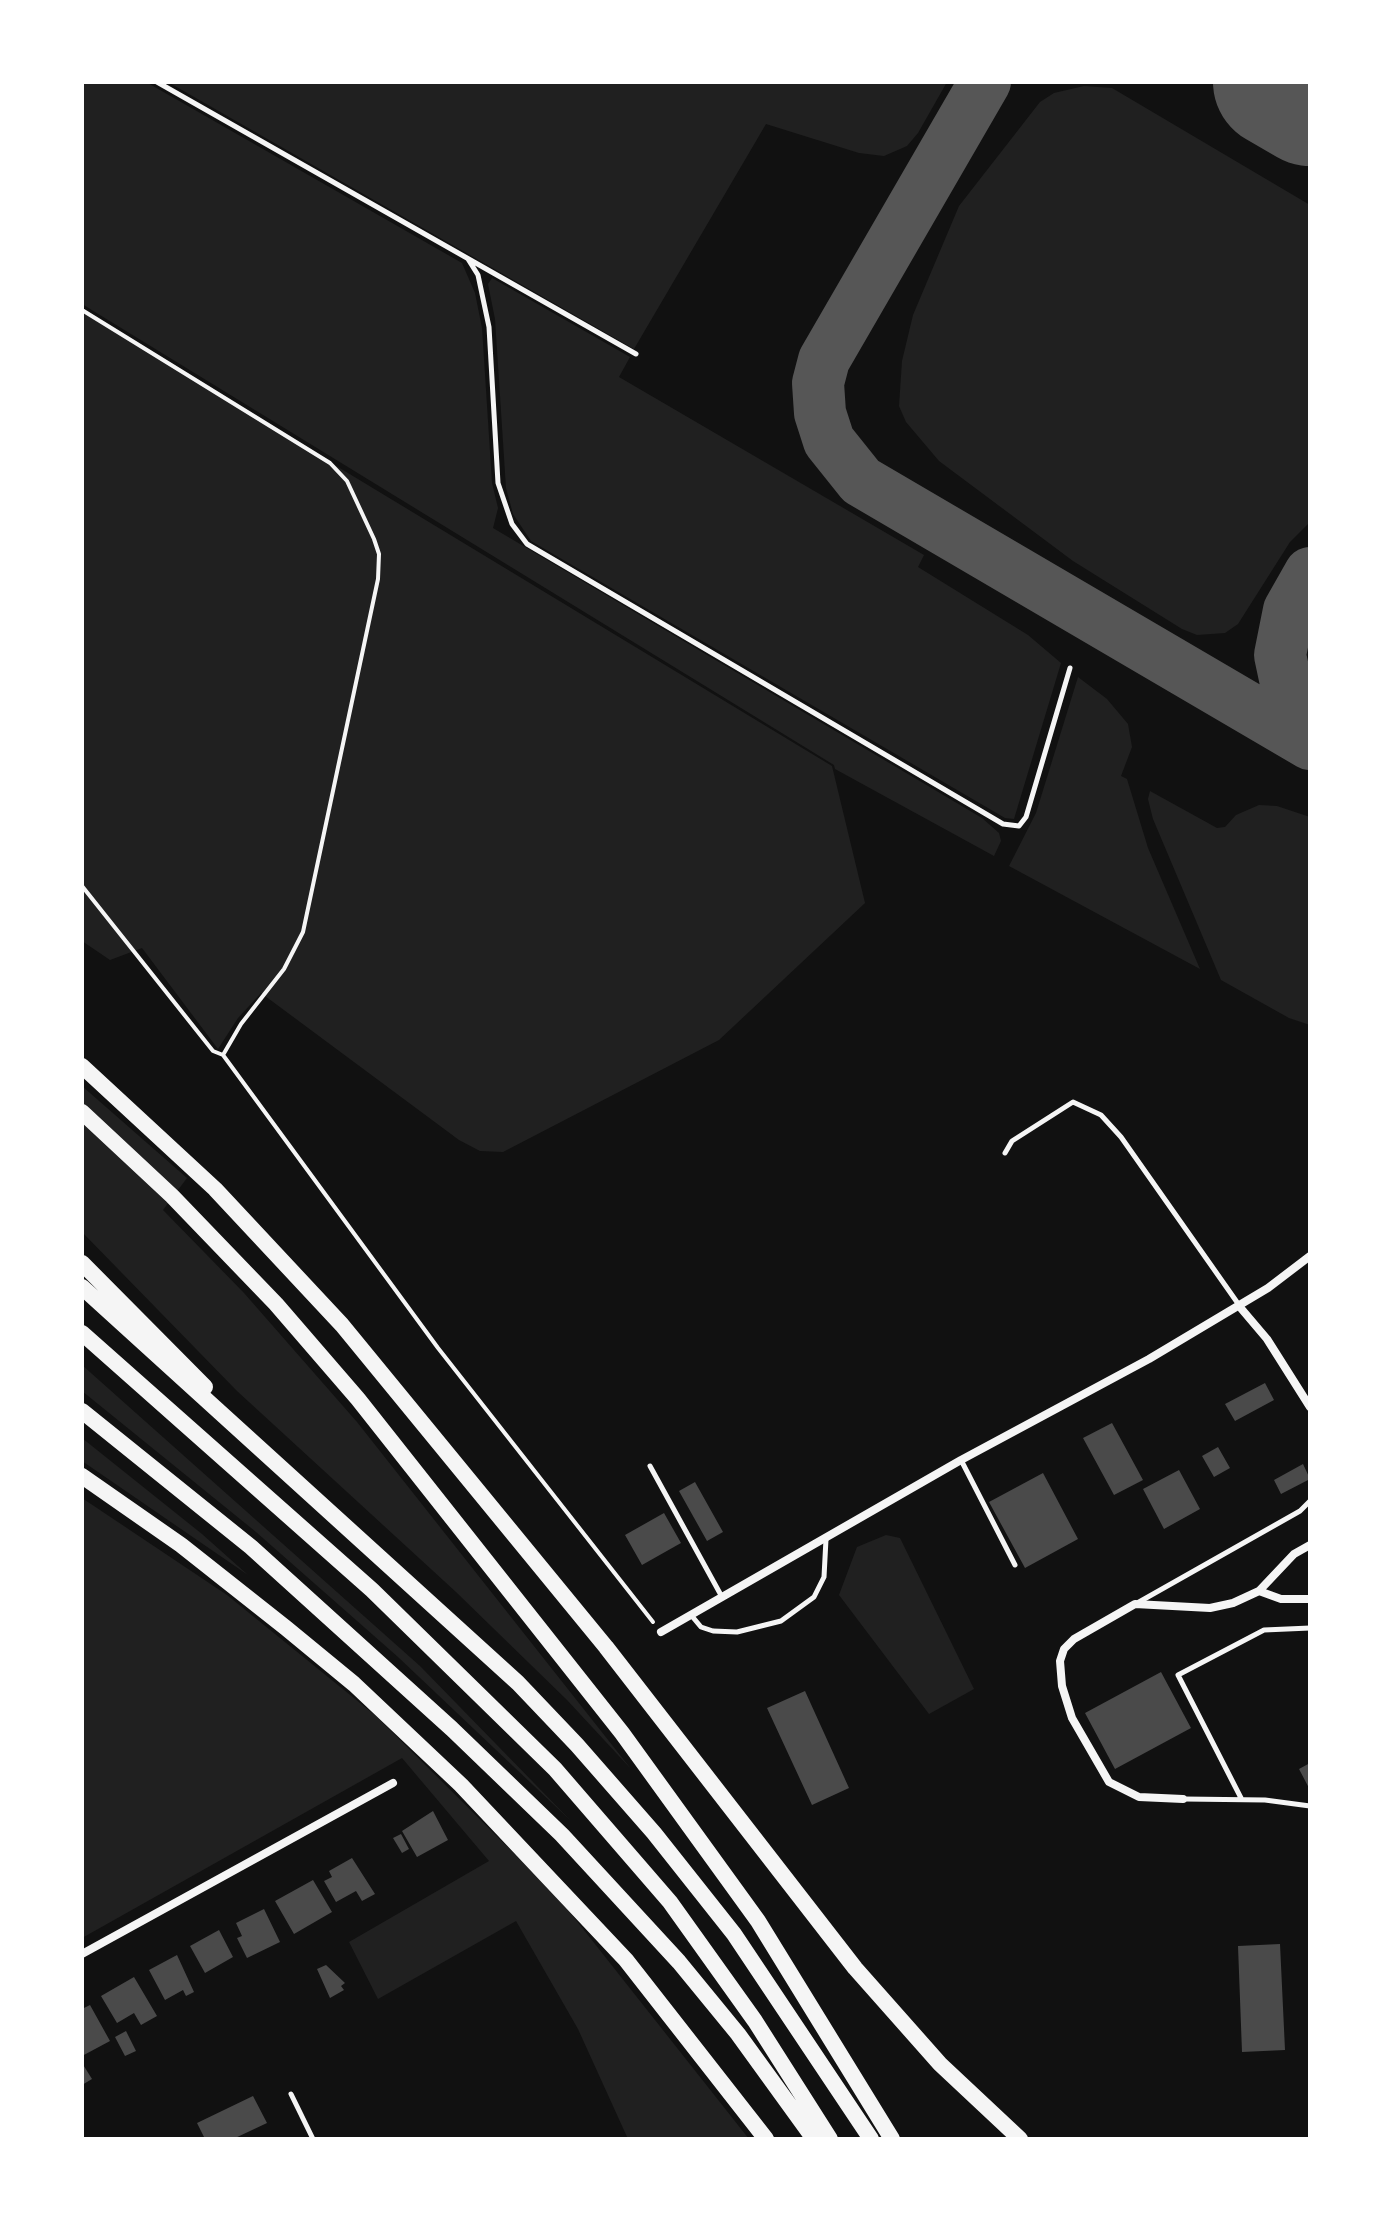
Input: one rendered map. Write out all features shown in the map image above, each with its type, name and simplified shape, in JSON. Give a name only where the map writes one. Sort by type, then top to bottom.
[{"type":"highway","points":[[82,1066],[215,1189],[342,1325],[606,1647],[855,1968],[940,2064],[1020,2139]]},
{"type":"highway","points":[[82,1112],[172,1196],[276,1304],[358,1399],[622,1733],[758,1921],[892,2139]]},
{"type":"highway","points":[[82,1263],[343,1522]]},
{"type":"highway","points":[[82,1287],[518,1683],[654,1833],[734,1934],[871,2139]]},
{"type":"highway","points":[[82,1334],[372,1590],[555,1769],[670,1902],[755,2021],[830,2139]]},
{"type":"highway","points":[[82,1411],[262,1557],[441,1718],[553,1825],[679,1962],[738,2034],[814,2139]]},
{"type":"highway","points":[[82,1476],[181,1545],[297,1637],[354,1684],[461,1785],[626,1960],[766,2139]]},
{"type":"street","points":[[661,1632],[961,1460],[1149,1359],[1239,1306],[1310,1256]]},
{"type":"street","points":[[1239,1306],[1267,1339],[1310,1407]]},
{"type":"street","points":[[1183,1799],[1139,1797],[1109,1782],[1072,1718],[1062,1686],[1060,1661],[1064,1649],[1074,1639],[1135,1604],[1210,1608],[1233,1603],[1259,1591],[1294,1554],[1310,1545]]},
{"type":"street","points":[[1259,1591],[1281,1599],[1310,1599]]},
{"type":"street","points":[[82,1954],[393,1783]]},
{"type":"lane","points":[[157,82],[636,354]]},
{"type":"lane","points":[[468,259],[485,299],[489,327],[498,483],[512,524],[527,544],[1003,824],[1019,826],[1026,817],[1070,668]]},
{"type":"lane","points":[[1005,1153],[1012,1141],[1073,1102],[1101,1115],[1239,1306]]},
{"type":"lane","points":[[961,1460],[1015,1565]]},
{"type":"lane","points":[[650,1466],[723,1598]]},
{"type":"lane","points":[[1135,1604],[1300,1511],[1310,1501]]},
{"type":"lane","points":[[691,1615],[701,1627],[713,1631],[737,1632],[781,1621],[814,1597],[824,1577],[826,1539]]},
{"type":"lane","points":[[1241,1798],[1178,1675],[1264,1630],[1310,1628]]},
{"type":"lane","points":[[1183,1799],[1241,1798],[1310,1806]]},
{"type":"lane","points":[[291,2094],[313,2139]]},
{"type":"path","points":[[82,310],[330,463],[347,481],[379,554],[378,579],[362,645],[347,737],[303,932],[278,979],[241,1024],[223,1055]]},
{"type":"path","points":[[82,886],[213,1051],[223,1055],[438,1348],[661,1632]]},
{"type":"shaded area","points":[[82,82],[146,82],[462,263],[475,293],[482,328],[492,483],[498,508],[493,528],[982,818],[999,833],[1001,841],[994,856],[835,769],[834,765],[82,304]]},
{"type":"shaded area","points":[[168,82],[947,82],[918,133],[907,146],[884,156],[859,153],[766,124],[634,349]]},
{"type":"shaded area","points":[[1084,86],[1112,88],[1310,205],[1310,522],[1290,542],[1238,624],[1225,633],[1197,635],[1182,629],[1073,561],[939,461],[906,422],[899,406],[902,361],[913,315],[959,206],[1040,102],[1054,93]]},
{"type":"shaded area","points":[[492,278],[630,357],[619,377],[924,555],[918,567],[1028,635],[1061,663],[1014,819],[1005,818],[531,541],[513,514],[506,488],[495,319],[488,284]]},
{"type":"shaded area","points":[[82,312],[832,766],[865,903],[719,1040],[503,1152],[480,1151],[459,1140],[261,993],[238,1018],[218,1049],[142,948],[110,960],[82,941]]},
{"type":"shaded area","points":[[1078,677],[1107,699],[1128,724],[1132,747],[1121,776],[1127,779],[1148,848],[1200,969],[1009,866],[1036,813]]},
{"type":"shaded area","points":[[1150,791],[1217,828],[1225,827],[1236,815],[1259,805],[1277,806],[1310,817],[1310,1025],[1289,1018],[1221,980],[1153,819],[1148,799]]},
{"type":"shaded area","points":[[82,1086],[187,1178],[163,1210],[244,1293],[357,1422],[631,1769],[567,1700],[456,1592],[237,1391],[82,1232]]},
{"type":"shaded area","points":[[82,1365],[420,1666],[571,1821],[398,1657],[256,1532],[82,1391]]},
{"type":"shaded area","points":[[82,1438],[202,1534],[248,1575],[82,1461]]},
{"type":"shaded area","points":[[82,1498],[227,1595],[376,1716],[557,1896],[749,2139],[628,2139],[578,2029],[516,1921],[378,1999],[349,1942],[489,1861],[402,1758],[82,1938]]},
{"type":"shaded area","points":[[886,1535],[900,1538],[974,1689],[929,1714],[839,1595],[857,1547]]},
{"type":"building","points":[[1265,1383],[1274,1400],[1235,1421],[1225,1404]]},
{"type":"building","points":[[1112,1423],[1143,1480],[1114,1495],[1083,1438]]},
{"type":"building","points":[[1218,1447],[1230,1468],[1214,1477],[1202,1456]]},
{"type":"building","points":[[1303,1464],[1310,1479],[1281,1494],[1274,1480]]},
{"type":"building","points":[[1179,1470],[1200,1509],[1164,1529],[1143,1489]]},
{"type":"building","points":[[1043,1473],[1078,1539],[1025,1568],[989,1502]]},
{"type":"building","points":[[695,1482],[723,1532],[707,1541],[679,1491]]},
{"type":"building","points":[[664,1513],[681,1543],[642,1565],[625,1535]]},
{"type":"building","points":[[1161,1672],[1191,1728],[1115,1769],[1085,1713]]},
{"type":"building","points":[[805,1691],[849,1788],[812,1805],[767,1708]]},
{"type":"building","points":[[1310,1763],[1310,1790],[1299,1769]]},
{"type":"building","points":[[433,1811],[448,1840],[417,1857],[402,1831]]},
{"type":"building","points":[[401,1834],[409,1849],[402,1853],[393,1838]]},
{"type":"building","points":[[352,1858],[375,1894],[362,1901],[356,1891],[336,1902],[324,1881],[332,1877],[329,1871]]},
{"type":"building","points":[[313,1880],[332,1912],[294,1934],[275,1901]]},
{"type":"building","points":[[264,1909],[280,1942],[247,1958],[237,1938],[242,1936],[236,1923]]},
{"type":"building","points":[[219,1930],[233,1957],[205,1973],[190,1946]]},
{"type":"building","points":[[1280,1944],[1285,2050],[1242,2052],[1238,1946]]},
{"type":"building","points":[[177,1955],[194,1992],[186,1996],[183,1990],[165,2000],[149,1970]]},
{"type":"building","points":[[326,1965],[345,1983],[341,1986],[344,1990],[330,1998],[317,1969]]},
{"type":"building","points":[[134,1977],[157,2016],[141,2025],[134,2013],[117,2023],[101,1996]]},
{"type":"building","points":[[90,2005],[110,2041],[82,2056],[82,2009]]},
{"type":"building","points":[[126,2031],[136,2051],[125,2056],[115,2037]]},
{"type":"building","points":[[82,2063],[92,2079],[82,2085]]},
{"type":"building","points":[[253,2096],[267,2123],[233,2139],[205,2139],[197,2123]]},
{"type":"taxiway","points":[[985,82],[824,360],[818,383],[820,413],[829,441],[861,481],[1310,744]]},
{"type":"taxiway","points":[[1310,573],[1289,610],[1280,655],[1290,702],[1310,733]]},
{"type":"runway","points":[[1279,82],[1310,100]]}]
